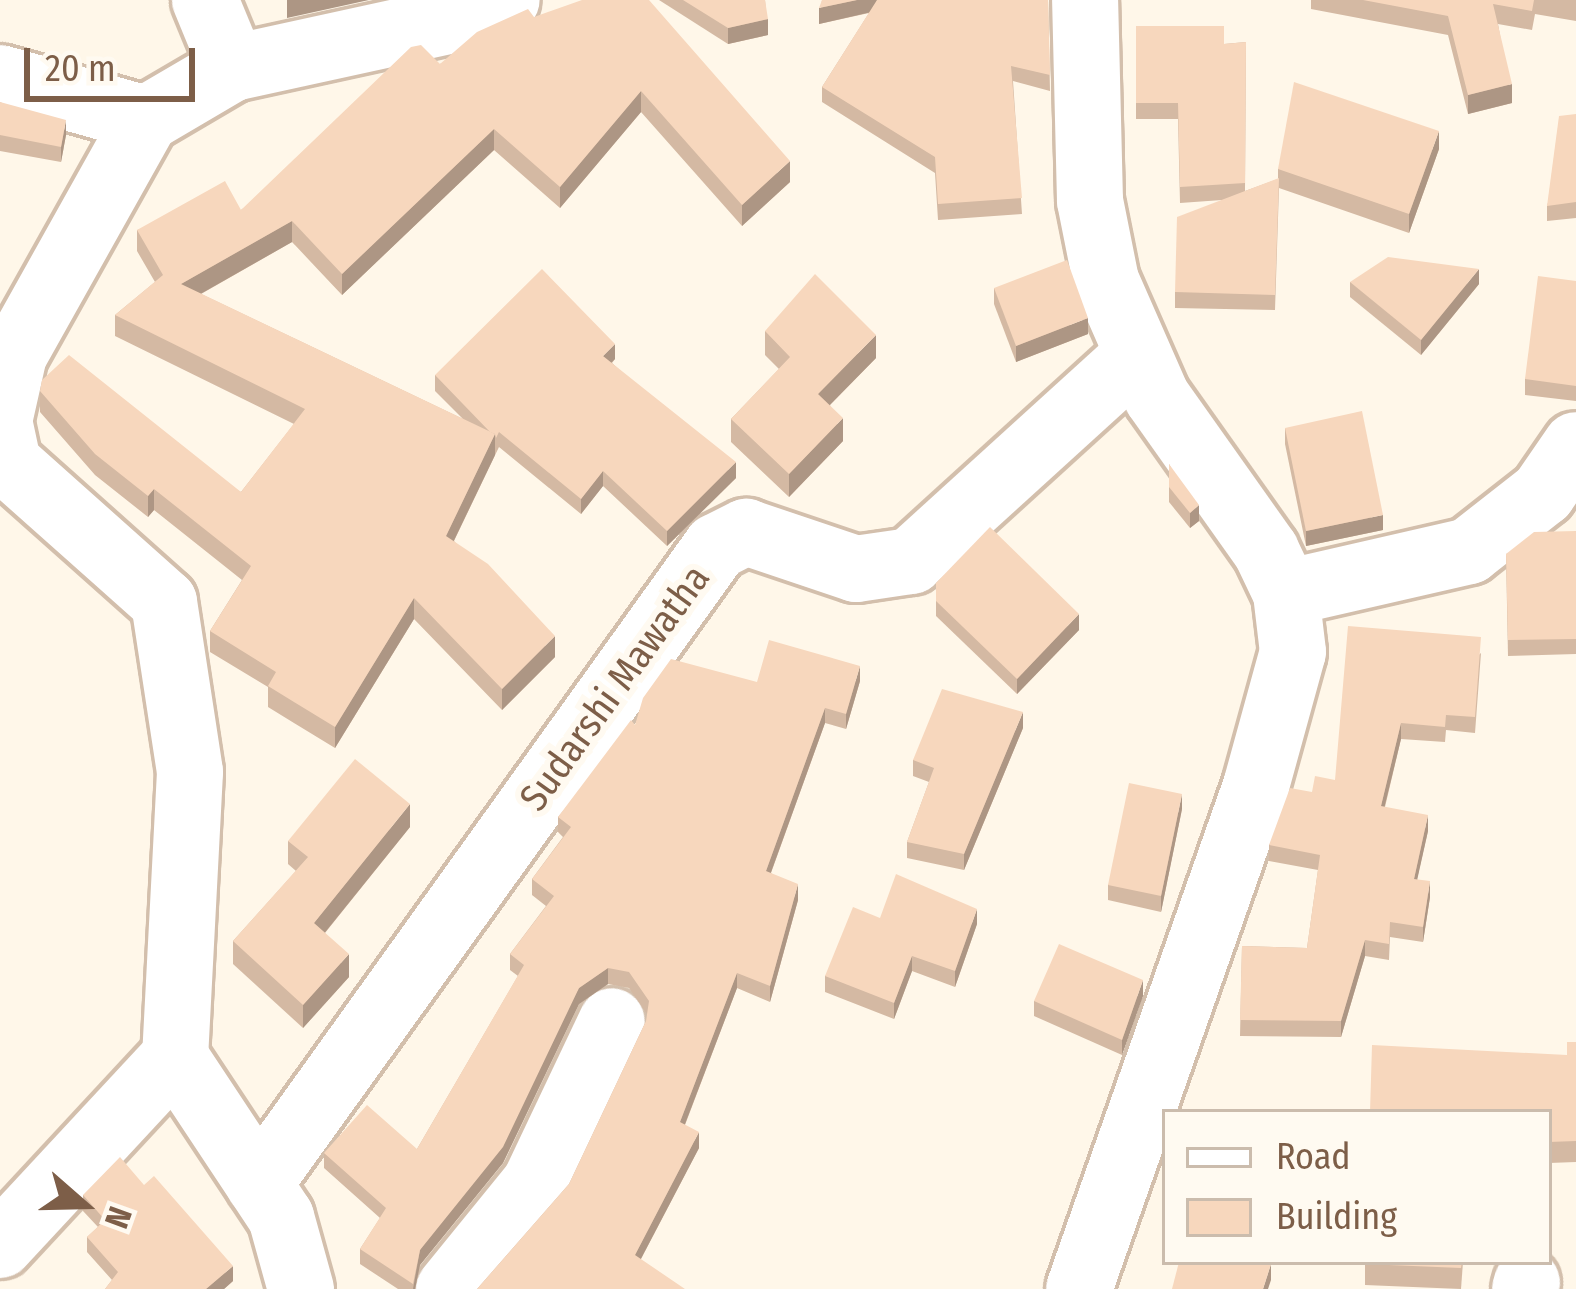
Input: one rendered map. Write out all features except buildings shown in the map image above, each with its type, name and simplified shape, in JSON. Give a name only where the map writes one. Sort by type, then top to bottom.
[{"type":"street","points":[[205,0],[233,68]]},
{"type":"street","points":[[301,1289],[281,1216],[175,1057],[190,772],[164,602],[8,463],[0,421],[14,355],[146,119],[233,68],[466,17],[507,0]]},
{"type":"street","points":[[1079,1289],[1279,716],[1293,652],[1286,593],[1135,357],[1106,281],[1090,201],[1085,0]]},
{"type":"street","points":[[0,78],[146,119]]},
{"type":"street","name":"Sudarshi Mawatha","points":[[259,1184],[716,547],[746,532],[856,569],[911,561],[1135,357]]},
{"type":"street","points":[[1286,593],[1469,550],[1543,493],[1576,445]]},
{"type":"street","points":[[449,1289],[535,1183],[612,1021]]},
{"type":"street","points":[[0,1245],[175,1057]]}]
